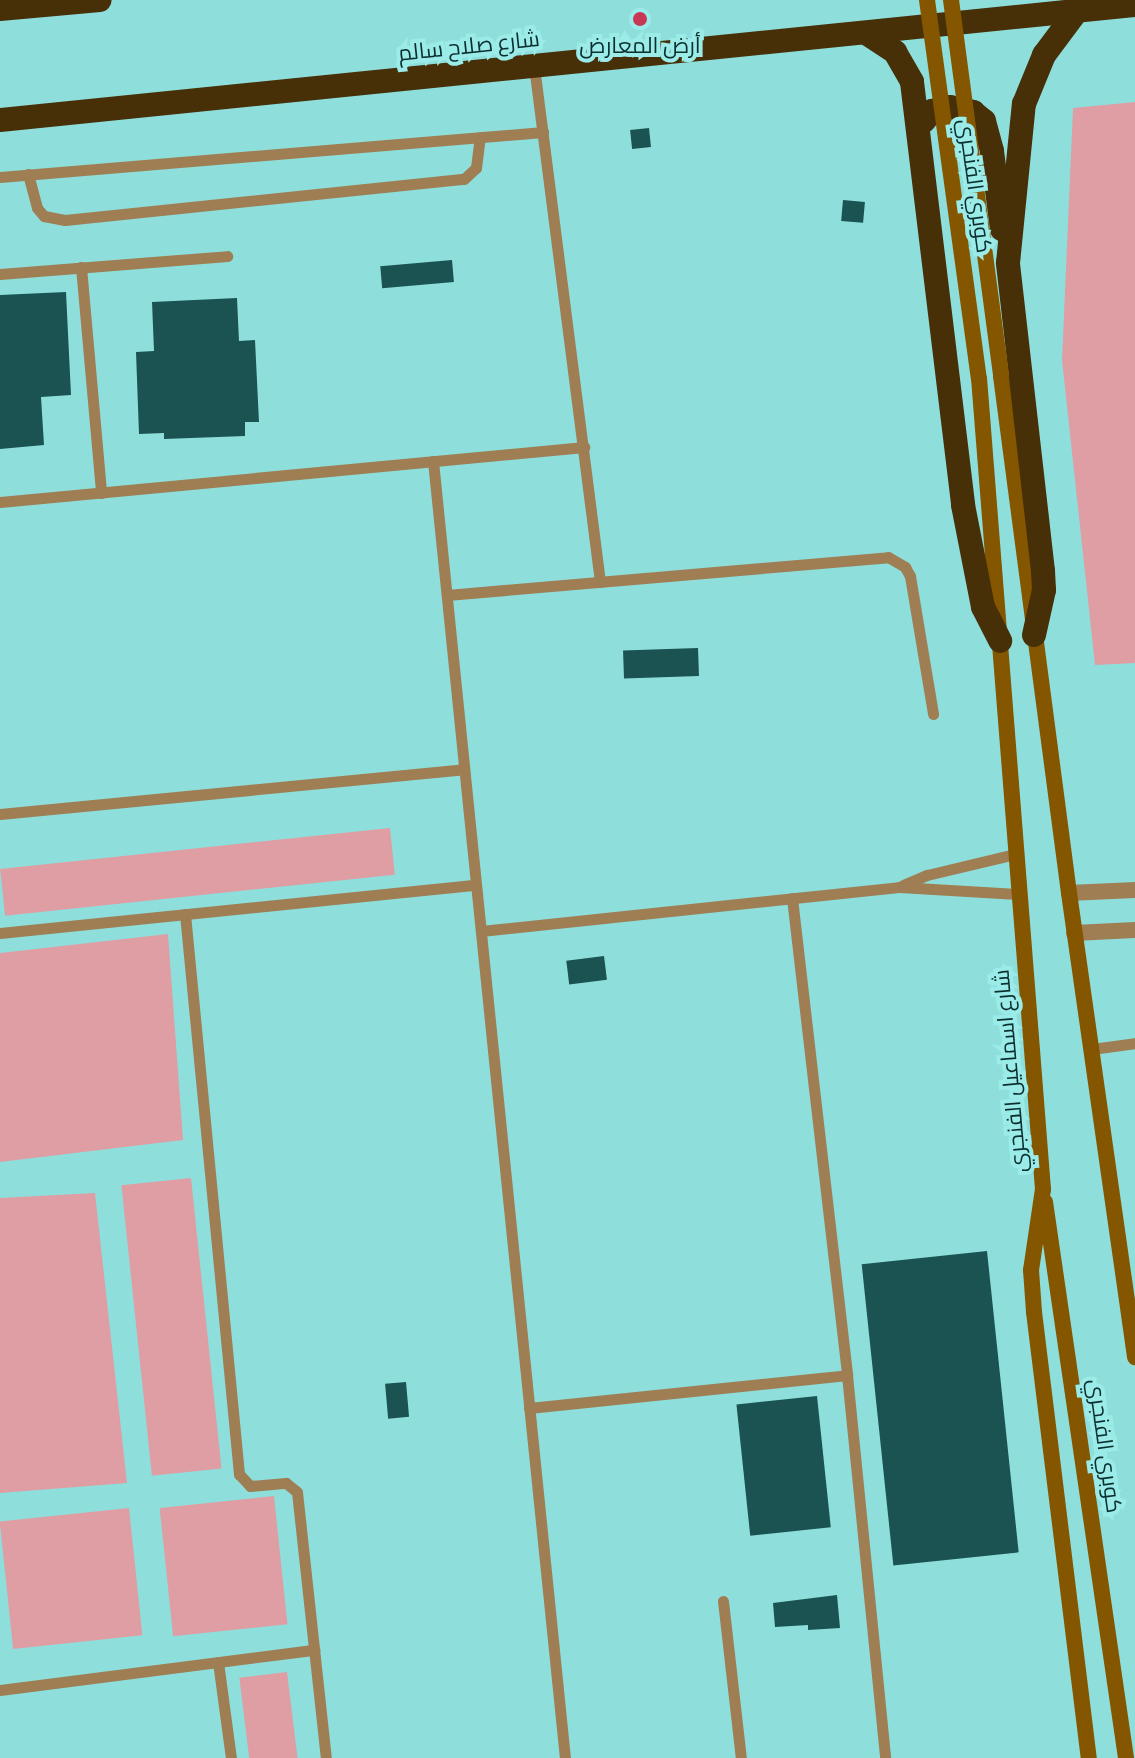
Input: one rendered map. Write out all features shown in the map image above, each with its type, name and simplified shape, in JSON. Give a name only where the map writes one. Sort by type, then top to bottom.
[{"type":"highway","points":[[0,9],[100,0]]},
{"type":"highway","name":"شارع صلاح سالم","points":[[0,120],[1135,5]]},
{"type":"highway","points":[[1008,263],[1024,104],[1044,55],[1076,12]]},
{"type":"highway","points":[[866,33],[895,52],[912,82],[963,505],[983,607],[1000,641]]},
{"type":"highway","points":[[918,132],[932,111],[950,107],[973,112],[984,121],[992,151],[1043,571],[1044,590],[1034,635]]},
{"type":"main road","name":"كوبري الفنجري","points":[[927,0],[979,378]]},
{"type":"main road","name":"كوبري الفنجري","points":[[951,0],[1034,635]]},
{"type":"main road","name":"شارع اسماعيل الفنجري","points":[[979,378],[1043,1189],[1031,1270],[1034,1312],[1089,1758]]},
{"type":"main road","points":[[1034,635],[1135,1357]]},
{"type":"main road","name":"كوبري الفنجري","points":[[1043,1189],[1126,1758]]},
{"type":"street","points":[[1069,893],[1135,890]]},
{"type":"street","points":[[1074,933],[1135,930]]},
{"type":"lane","points":[[534,66],[600,582]]},
{"type":"lane","points":[[0,177],[543,132]]},
{"type":"lane","points":[[28,174],[37,208],[44,216],[65,220],[464,179],[476,168],[480,137]]},
{"type":"lane","points":[[0,274],[227,256]]},
{"type":"lane","points":[[81,267],[101,493]]},
{"type":"lane","points":[[0,502],[584,447]]},
{"type":"lane","points":[[433,461],[565,1758]]},
{"type":"lane","points":[[447,595],[888,557],[905,567],[910,576],[933,714]]},
{"type":"lane","points":[[0,814],[464,769]]},
{"type":"lane","points":[[899,887],[927,875],[1015,854]]},
{"type":"lane","points":[[0,933],[476,885]]},
{"type":"lane","points":[[481,931],[899,887],[1018,894]]},
{"type":"lane","points":[[792,898],[847,1375],[885,1758]]},
{"type":"lane","points":[[185,914],[239,1474],[250,1486],[286,1483],[297,1492],[326,1758]]},
{"type":"lane","points":[[1092,1049],[1135,1043]]},
{"type":"lane","points":[[529,1408],[847,1375]]},
{"type":"lane","points":[[723,1601],[741,1758]]},
{"type":"lane","points":[[0,1690],[314,1650]]},
{"type":"lane","points":[[218,1662],[231,1758]]},
{"type":"shaded area","points":[[1135,102],[1135,663],[1095,665],[1062,360],[1073,108]]},
{"type":"shaded area","points":[[390,828],[395,875],[5,916],[0,869]]},
{"type":"shaded area","points":[[168,934],[183,1140],[0,1162],[0,953]]},
{"type":"shaded area","points":[[191,1178],[222,1468],[152,1476],[121,1185]]},
{"type":"shaded area","points":[[95,1193],[127,1483],[0,1493],[0,1198]]},
{"type":"shaded area","points":[[274,1496],[287,1624],[173,1636],[160,1508]]},
{"type":"shaded area","points":[[129,1508],[142,1635],[13,1649],[0,1522]]},
{"type":"shaded area","points":[[287,1672],[298,1758],[249,1758],[239,1678]]},
{"type":"building","points":[[649,128],[651,147],[632,149],[630,130]]},
{"type":"building","points":[[843,200],[865,202],[863,223],[841,221]]},
{"type":"building","points":[[452,260],[454,282],[382,288],[380,266]]},
{"type":"building","points":[[66,292],[71,395],[41,397],[44,445],[0,449],[0,295]]},
{"type":"building","points":[[237,298],[239,341],[255,340],[259,422],[245,422],[245,436],[164,439],[164,433],[139,434],[136,352],[154,351],[152,302]]},
{"type":"building","points":[[698,648],[699,676],[624,679],[623,651]]},
{"type":"building","points":[[604,956],[607,980],[569,984],[566,961]]},
{"type":"building","points":[[987,1251],[1019,1552],[893,1566],[862,1264]]},
{"type":"building","points":[[406,1382],[409,1417],[388,1419],[385,1384]]},
{"type":"building","points":[[817,1396],[831,1527],[750,1536],[736,1404]]},
{"type":"building","points":[[837,1595],[840,1628],[808,1630],[808,1625],[775,1627],[773,1603]]},
{"type":"place","name":"أرض المعارض","points":[[640,19]]}]
